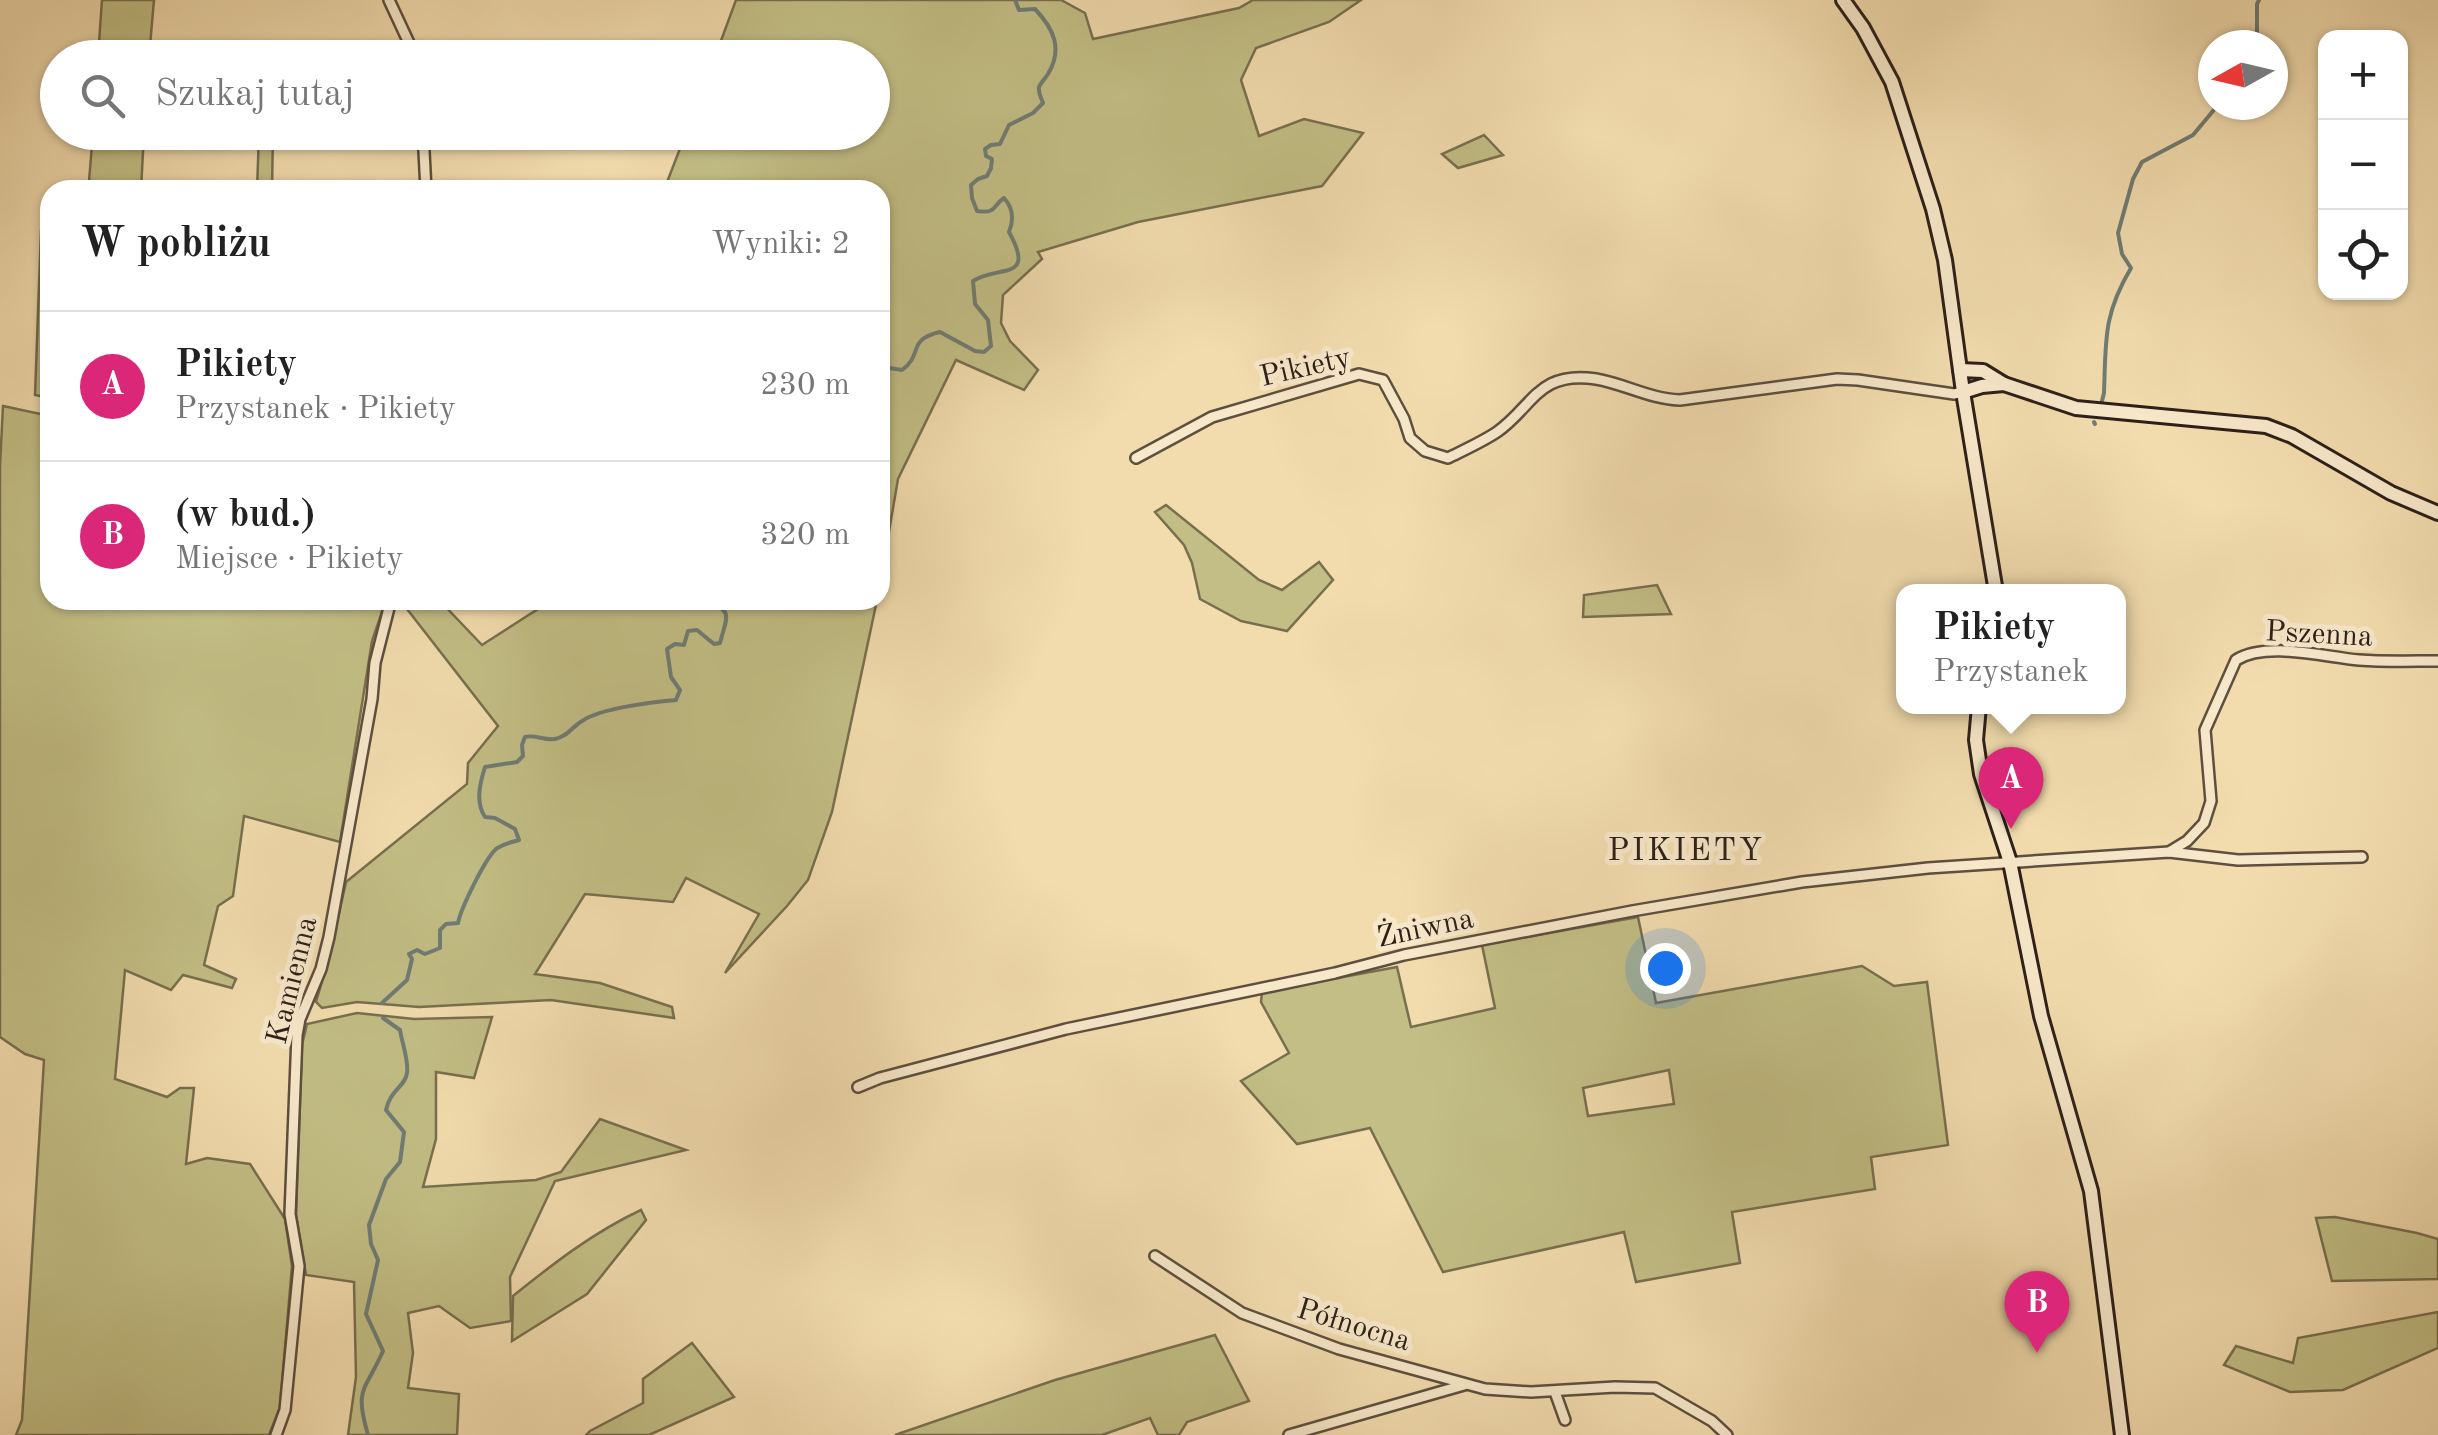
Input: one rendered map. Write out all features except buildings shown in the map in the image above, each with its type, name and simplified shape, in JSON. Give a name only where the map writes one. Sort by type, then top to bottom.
[{"type":"street","points":[[389,0],[408,40]]},
{"type":"street","points":[[1843,0],[1879,55],[1903,111],[1933,209],[1945,260],[1995,584]]},
{"type":"street","points":[[424,150],[425,180]]},
{"type":"street","points":[[1960,370],[1983,371],[2004,384],[2076,408],[2266,426],[2292,436],[2392,494],[2438,513]]},
{"type":"street","name":"Pikiety","points":[[1136,458],[1212,416],[1359,374],[1383,380],[1410,438],[1425,451],[1448,458],[1498,431],[1534,394],[1570,379],[1594,379],[1661,399],[1680,400],[1837,379],[1963,392]]},
{"type":"street","points":[[1963,392],[2004,384]]},
{"type":"street","name":"Kamienna","points":[[276,1435],[285,1410],[299,1266],[290,1214],[297,1036],[329,937],[375,663],[388,610]]},
{"type":"street","name":"Pszenna","points":[[2169,852],[2187,841],[2204,822],[2211,801],[2205,730],[2236,660],[2244,655],[2270,652],[2360,660],[2438,661]]},
{"type":"street","points":[[1978,714],[1976,740],[1981,774],[2010,862],[2041,1016],[2091,1190],[2122,1435]]},
{"type":"street","points":[[2010,862],[2169,852],[2238,860],[2362,857]]},
{"type":"street","name":"Żniwna","points":[[858,1086],[1066,1028],[1518,933],[1802,882],[2010,862]]},
{"type":"street","name":"Północna","points":[[1155,1256],[1242,1314],[1339,1349],[1510,1392],[1654,1388],[1712,1421],[1727,1435]]},
{"type":"street","points":[[1289,1435],[1467,1384]]},
{"type":"street","points":[[1555,1392],[1566,1420]]},
{"type":"shaded area","points":[[102,0],[154,0],[150,40],[99,40]]},
{"type":"shaded area","points":[[736,0],[1061,0],[1085,13],[1093,39],[1239,8],[1253,0],[1361,0],[1329,22],[1256,48],[1241,80],[1259,136],[1304,119],[1363,133],[1322,186],[1138,222],[1038,252],[1042,259],[1003,295],[1001,323],[1010,341],[1038,370],[1024,390],[956,360],[898,479],[890,526],[890,180],[668,180],[679,150],[890,150],[890,40],[721,40]]},
{"type":"shaded area","points":[[1484,135],[1503,155],[1458,168],[1442,154]]},
{"type":"shaded area","points":[[92,150],[143,150],[142,180],[89,180]]},
{"type":"shaded area","points":[[258,150],[273,150],[272,180],[257,180]]},
{"type":"shaded area","points":[[40,258],[40,396],[35,395]]},
{"type":"shaded area","points":[[3,406],[40,414],[40,610],[383,610],[372,641],[340,842],[244,816],[233,896],[218,906],[204,965],[236,979],[232,988],[183,975],[171,990],[125,970],[115,1079],[167,1097],[180,1088],[194,1088],[186,1164],[207,1158],[250,1164],[285,1219],[292,1266],[280,1407],[269,1435],[16,1435],[22,1420],[44,1060],[25,1054],[0,1037]]},
{"type":"shaded area","points":[[1166,505],[1259,580],[1282,590],[1319,562],[1333,580],[1287,631],[1241,621],[1200,599],[1184,545],[1155,512]]},
{"type":"shaded area","points":[[1657,585],[1671,614],[1583,617],[1584,595]]},
{"type":"shaded area","points":[[408,610],[449,610],[482,645],[536,610],[875,610],[832,812],[808,880],[725,973],[759,914],[686,878],[673,902],[585,894],[535,974],[600,983],[672,1007],[674,1018],[551,1000],[419,1007],[357,1002],[322,1008],[316,1002],[346,882],[467,784],[468,763],[498,726]]},
{"type":"shaded area","points":[[1638,917],[1656,1003],[1862,966],[1894,986],[1927,982],[1948,1145],[1871,1157],[1875,1189],[1732,1212],[1740,1263],[1636,1282],[1624,1232],[1443,1272],[1370,1128],[1297,1144],[1241,1081],[1289,1053],[1261,1002],[1262,992],[1397,967],[1411,1027],[1495,1008],[1482,945]],"holes":[[[1669,1070],[1674,1104],[1588,1116],[1583,1088]]]},
{"type":"shaded area","points":[[357,1013],[414,1019],[492,1017],[474,1078],[436,1072],[436,1139],[423,1187],[536,1180],[561,1172],[600,1119],[686,1150],[555,1181],[510,1277],[511,1321],[470,1328],[439,1306],[408,1313],[413,1353],[408,1388],[459,1394],[457,1435],[348,1435],[356,1377],[354,1282],[306,1275],[296,1215],[302,1045],[307,1024]]},
{"type":"shaded area","points":[[641,1210],[646,1220],[587,1294],[512,1341],[513,1296],[591,1238]]},
{"type":"shaded area","points":[[2335,1217],[2438,1239],[2438,1279],[2332,1281],[2316,1218]]},
{"type":"shaded area","points":[[2438,1312],[2438,1348],[2343,1390],[2290,1392],[2224,1365],[2236,1346],[2293,1363],[2298,1338]]},
{"type":"shaded area","points":[[1215,1335],[1249,1401],[1187,1422],[1179,1435],[1158,1435],[1150,1418],[1102,1435],[895,1435],[1055,1380]]},
{"type":"shaded area","points":[[692,1343],[734,1397],[649,1435],[586,1435],[643,1403],[643,1379]]},
{"type":"waterway","points":[[890,368],[902,370],[919,343],[940,332],[975,351],[984,352],[991,346],[988,320],[975,304],[973,281],[1010,269],[1019,258],[1009,232],[1012,214],[1007,202],[1004,198],[991,210],[977,211],[971,185],[987,176],[991,168],[992,159],[986,156],[985,149],[1000,144],[1009,125],[1043,103],[1039,87],[1055,56],[1047,24],[1035,9],[1019,10],[1015,0]]},
{"type":"waterway","points":[[2257,30],[2259,0]]},
{"type":"waterway","points":[[2102,401],[2111,314],[2131,268],[2122,254],[2118,233],[2133,179],[2142,162],[2193,135],[2206,120]]},
{"type":"waterway","points":[[382,1003],[407,980],[412,959],[409,954],[417,950],[425,954],[440,948],[440,930],[446,924],[458,923],[491,854],[519,840],[515,829],[485,817],[482,811],[479,792],[485,767],[517,762],[523,756],[525,737],[555,739],[591,716],[676,700],[680,690],[671,677],[667,649],[675,644],[684,645],[688,631],[697,630],[714,644],[720,643],[726,616],[723,610]]},
{"type":"waterway","points":[[368,1435],[362,1398],[383,1351],[366,1314],[378,1260],[369,1225],[386,1179],[400,1162],[404,1132],[386,1110],[406,1078],[407,1068],[400,1030],[383,1018]]},
{"type":"place","name":"Pikiety","points":[[2011,829]]},
{"type":"place","name":"(w bud.)","points":[[2037,1353]]},
{"type":"district","name":"PIKIETY","points":[[1686,849]]}]
